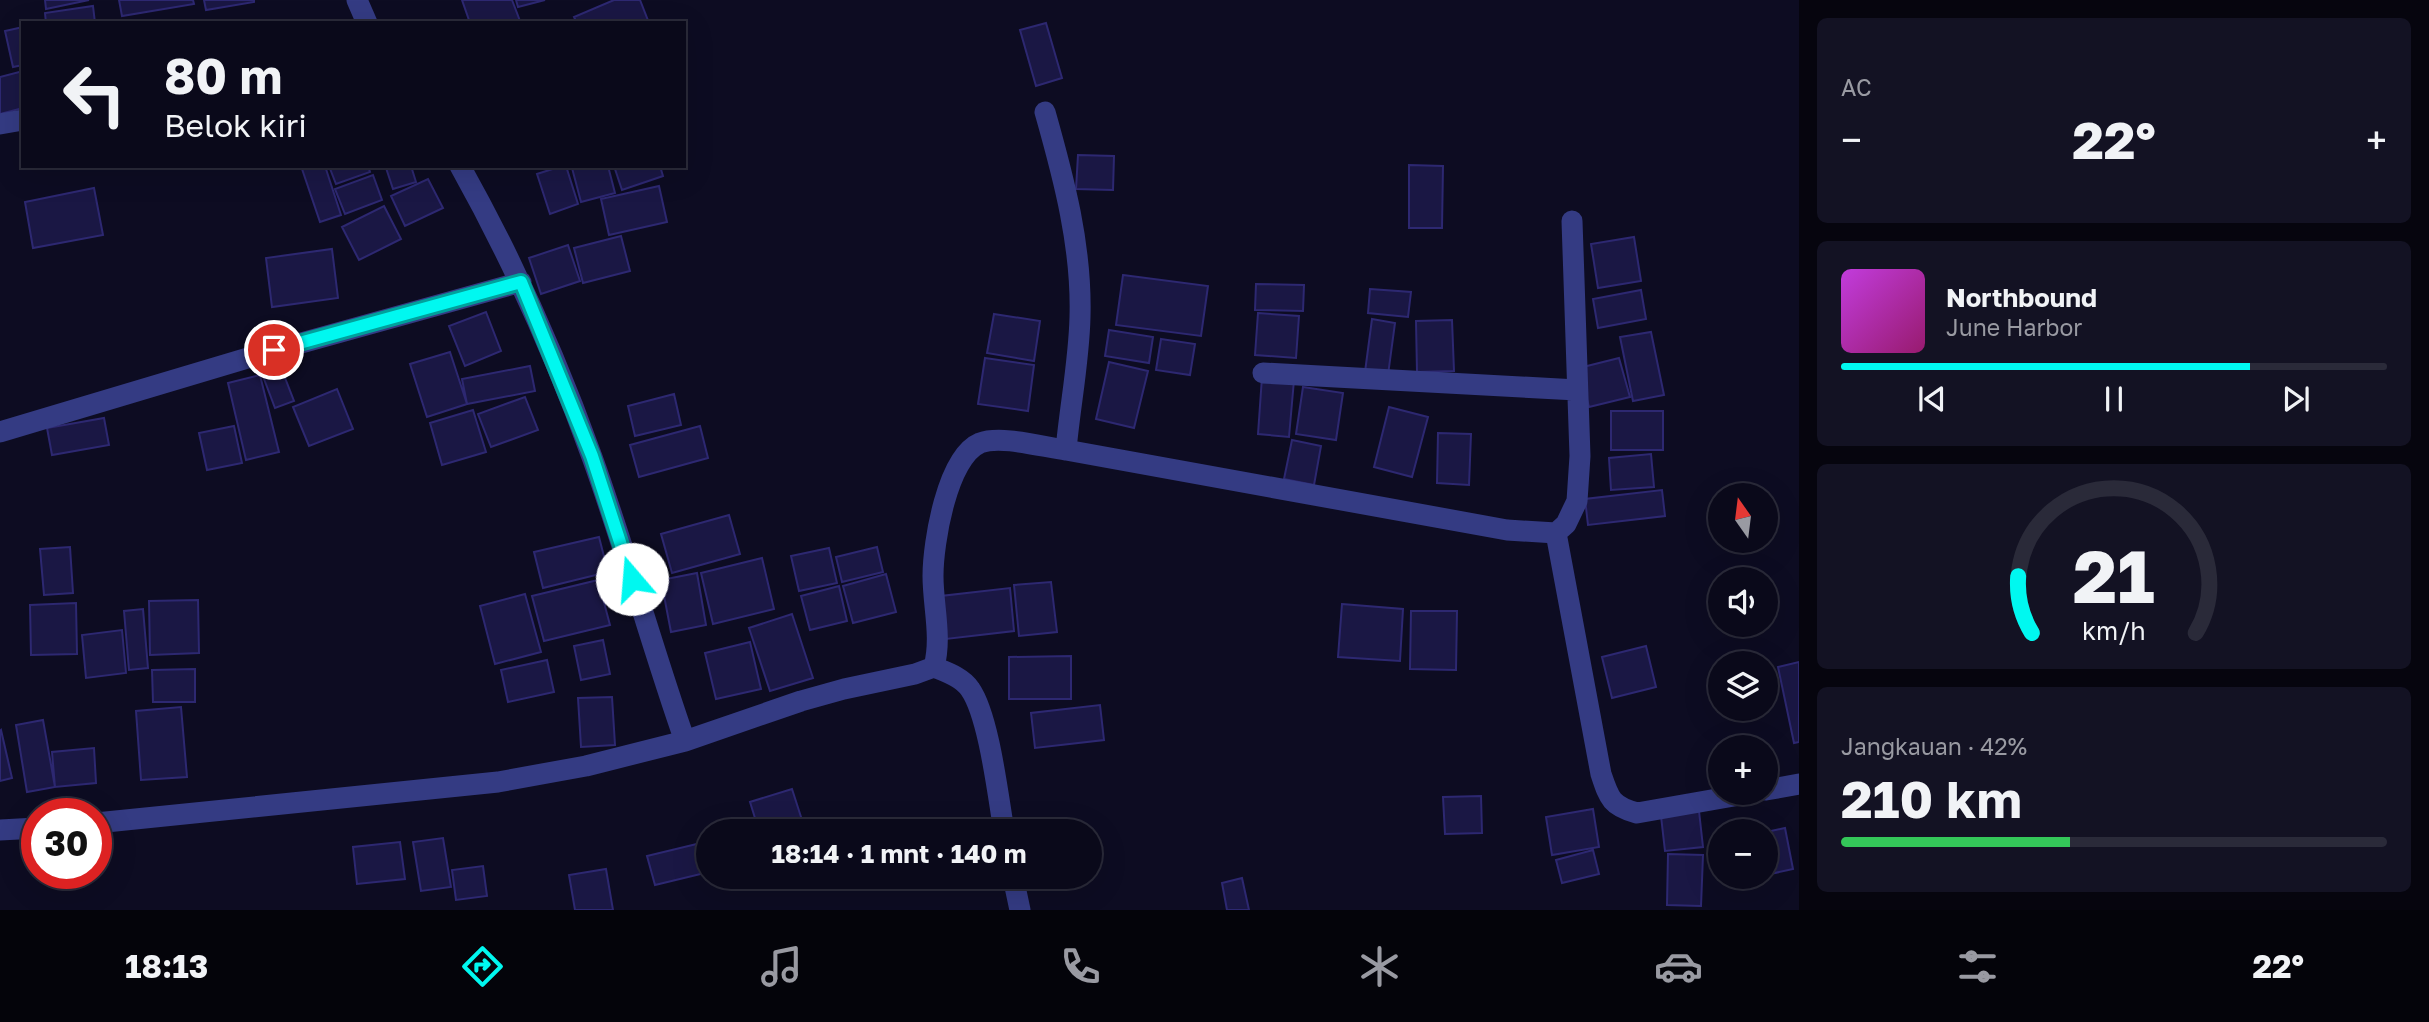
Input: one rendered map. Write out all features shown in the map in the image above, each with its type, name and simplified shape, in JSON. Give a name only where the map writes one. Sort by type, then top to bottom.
[{"type":"street","points":[[358,0],[367,21]]},
{"type":"street","points":[[1045,112],[1068,194],[1078,265],[1080,318],[1066,450]]},
{"type":"street","points":[[0,124],[21,120]]},
{"type":"street","points":[[461,168],[521,282],[592,456],[685,741]]},
{"type":"street","points":[[933,667],[938,650],[933,574],[935,542],[957,467],[966,453],[981,443],[1001,440],[1066,450],[1507,530],[1556,533],[1566,524],[1577,501],[1580,456],[1572,221]]},
{"type":"street","points":[[0,432],[251,357],[521,282]]},
{"type":"street","points":[[1264,373],[1577,390]]},
{"type":"street","points":[[1556,533],[1601,774],[1609,799],[1623,809],[1637,813],[1708,801]]},
{"type":"street","points":[[112,821],[498,782],[586,766],[685,741],[801,701],[915,674],[933,667],[957,676],[970,687],[981,710],[1002,819]]},
{"type":"street","points":[[1778,788],[1799,784]]},
{"type":"street","points":[[0,830],[21,829]]},
{"type":"street","points":[[1016,889],[1020,910]]},
{"type":"building","points":[[45,0],[89,0],[46,9]]},
{"type":"building","points":[[119,0],[193,0],[194,4],[122,16]]},
{"type":"building","points":[[204,0],[254,0],[254,2],[206,10]]},
{"type":"building","points":[[462,0],[512,0],[520,21],[469,21]]},
{"type":"building","points":[[516,0],[545,0],[518,7]]},
{"type":"building","points":[[614,0],[640,0],[648,21],[576,21],[574,17]]},
{"type":"building","points":[[93,6],[95,21],[46,21],[45,13]]},
{"type":"building","points":[[1046,23],[1062,78],[1036,86],[1020,30]]},
{"type":"building","points":[[21,27],[21,65],[13,67],[5,31]]},
{"type":"building","points":[[21,72],[21,109],[0,114],[0,77]]},
{"type":"building","points":[[1078,155],[1114,156],[1113,190],[1076,189]]},
{"type":"building","points":[[1409,165],[1443,166],[1442,228],[1409,228]]},
{"type":"building","points":[[302,168],[326,168],[341,215],[320,222]]},
{"type":"building","points":[[330,168],[369,168],[370,172],[336,184]]},
{"type":"building","points":[[386,168],[412,168],[416,182],[393,189]]},
{"type":"building","points":[[556,168],[567,168],[578,204],[550,214],[537,174]]},
{"type":"building","points":[[572,168],[609,168],[615,193],[581,202]]},
{"type":"building","points":[[615,168],[661,168],[663,176],[622,190]]},
{"type":"building","points":[[373,175],[382,200],[345,214],[335,189]]},
{"type":"building","points":[[428,179],[443,208],[405,226],[391,196]]},
{"type":"building","points":[[659,186],[667,222],[609,235],[601,199]]},
{"type":"building","points":[[94,188],[103,235],[33,248],[25,202]]},
{"type":"building","points":[[384,206],[401,239],[359,260],[342,227]]},
{"type":"building","points":[[621,236],[630,271],[583,283],[574,248]]},
{"type":"building","points":[[1634,237],[1641,281],[1598,288],[1591,244]]},
{"type":"building","points":[[568,245],[580,281],[541,294],[529,258]]},
{"type":"building","points":[[332,249],[338,298],[272,307],[266,258]]},
{"type":"building","points":[[1123,275],[1208,286],[1201,336],[1116,325]]},
{"type":"building","points":[[1256,284],[1304,285],[1303,311],[1255,310]]},
{"type":"building","points":[[1370,289],[1411,292],[1408,317],[1368,313]]},
{"type":"building","points":[[1641,290],[1646,319],[1598,328],[1593,299]]},
{"type":"building","points":[[486,312],[501,351],[465,366],[449,326]]},
{"type":"building","points":[[1258,313],[1299,316],[1296,358],[1255,355]]},
{"type":"building","points":[[994,314],[1040,321],[1034,361],[987,353]]},
{"type":"building","points":[[1372,319],[1395,323],[1388,375],[1365,372]]},
{"type":"building","points":[[1452,320],[1454,371],[1417,372],[1416,321]]},
{"type":"building","points":[[1109,330],[1153,337],[1149,363],[1105,356]]},
{"type":"building","points":[[1651,332],[1664,395],[1633,401],[1620,337]]},
{"type":"building","points":[[1161,339],[1195,344],[1190,375],[1156,370]]},
{"type":"building","points":[[450,352],[467,404],[427,417],[410,364]]},
{"type":"building","points":[[985,358],[1034,365],[1028,411],[978,404]]},
{"type":"building","points":[[1619,358],[1630,397],[1589,407],[1579,368]]},
{"type":"building","points":[[1109,362],[1148,371],[1134,428],[1096,419]]},
{"type":"building","points":[[280,365],[294,401],[275,408],[261,371]]},
{"type":"building","points":[[530,366],[535,391],[467,404],[462,379]]},
{"type":"building","points":[[260,375],[279,452],[246,460],[228,383]]},
{"type":"building","points":[[1262,377],[1294,380],[1289,437],[1258,434]]},
{"type":"building","points":[[1303,387],[1343,393],[1336,440],[1296,434]]},
{"type":"building","points":[[337,389],[353,429],[309,446],[293,407]]},
{"type":"building","points":[[674,394],[681,425],[635,436],[628,406]]},
{"type":"building","points":[[525,397],[538,430],[491,447],[478,414]]},
{"type":"building","points":[[1389,407],[1428,417],[1412,477],[1374,467]]},
{"type":"building","points":[[473,410],[486,452],[442,465],[430,423]]},
{"type":"building","points":[[1611,411],[1663,411],[1663,450],[1611,450]]},
{"type":"building","points":[[104,418],[109,445],[52,455],[47,428]]},
{"type":"building","points":[[234,426],[242,463],[207,470],[199,433]]},
{"type":"building","points":[[700,426],[708,458],[639,477],[630,445]]},
{"type":"building","points":[[1438,433],[1471,434],[1469,485],[1437,483]]},
{"type":"building","points":[[1292,440],[1321,446],[1314,485],[1284,479]]},
{"type":"building","points":[[1651,454],[1654,487],[1611,490],[1609,458]]},
{"type":"building","points":[[1662,490],[1665,516],[1588,525],[1585,499]]},
{"type":"building","points":[[729,515],[740,554],[672,573],[661,534]]},
{"type":"building","points":[[599,537],[608,572],[543,588],[534,552]]},
{"type":"building","points":[[70,547],[73,593],[44,595],[40,549]]},
{"type":"building","points":[[877,547],[883,572],[842,582],[836,557]]},
{"type":"building","points":[[829,548],[837,583],[799,591],[791,556]]},
{"type":"building","points":[[762,558],[774,609],[713,624],[701,573]]},
{"type":"building","points":[[697,573],[706,625],[671,632],[661,580]]},
{"type":"building","points":[[886,574],[896,612],[853,623],[843,586]]},
{"type":"building","points":[[598,580],[610,625],[544,641],[532,596]]},
{"type":"building","points":[[1051,582],[1057,632],[1019,636],[1014,585]]},
{"type":"building","points":[[839,586],[847,621],[810,630],[801,596]]},
{"type":"building","points":[[1010,588],[1014,631],[946,639],[941,596]]},
{"type":"building","points":[[525,594],[541,652],[495,664],[480,606]]},
{"type":"building","points":[[198,600],[199,653],[150,655],[149,601]]},
{"type":"building","points":[[76,603],[77,654],[31,655],[30,605]]},
{"type":"building","points":[[1342,604],[1403,609],[1400,661],[1338,657]]},
{"type":"building","points":[[143,609],[148,668],[129,670],[124,611]]},
{"type":"building","points":[[1411,611],[1457,611],[1456,670],[1410,669]]},
{"type":"building","points":[[792,614],[813,678],[770,691],[749,628]]},
{"type":"building","points":[[122,630],[126,673],[86,678],[82,635]]},
{"type":"building","points":[[603,640],[610,674],[581,680],[574,646]]},
{"type":"building","points":[[750,642],[761,689],[716,699],[705,653]]},
{"type":"building","points":[[1646,646],[1656,687],[1612,698],[1602,657]]},
{"type":"building","points":[[1071,656],[1071,699],[1009,699],[1009,657]]},
{"type":"building","points":[[547,660],[554,692],[508,702],[501,670]]},
{"type":"building","points":[[1799,662],[1799,742],[1794,743],[1778,667]]},
{"type":"building","points":[[195,669],[195,702],[153,702],[152,670]]},
{"type":"building","points":[[612,697],[615,745],[581,747],[578,698]]},
{"type":"building","points":[[1100,705],[1104,740],[1035,748],[1031,713]]},
{"type":"building","points":[[181,707],[187,777],[141,780],[136,711]]},
{"type":"building","points":[[43,720],[55,787],[27,792],[16,725]]},
{"type":"building","points":[[0,731],[12,778],[0,781]]},
{"type":"building","points":[[94,748],[96,783],[55,787],[52,752]]},
{"type":"building","points":[[792,789],[802,819],[755,819],[750,802]]},
{"type":"building","points":[[1481,796],[1482,833],[1445,834],[1443,797]]},
{"type":"building","points":[[1593,809],[1599,847],[1552,855],[1546,817]]},
{"type":"building","points":[[1699,811],[1703,847],[1665,851],[1661,816]]},
{"type":"building","points":[[1785,828],[1793,869],[1778,872],[1778,829]]},
{"type":"building","points":[[443,838],[451,887],[421,891],[413,842]]},
{"type":"building","points":[[400,842],[405,879],[357,884],[353,847]]},
{"type":"building","points":[[696,844],[696,875],[655,885],[647,856]]},
{"type":"building","points":[[1593,850],[1599,874],[1562,883],[1556,860]]},
{"type":"building","points":[[1668,854],[1703,855],[1701,906],[1667,905]]},
{"type":"building","points":[[483,866],[487,896],[456,900],[452,870]]},
{"type":"building","points":[[606,869],[613,910],[575,910],[569,875]]},
{"type":"building","points":[[1242,878],[1249,910],[1227,910],[1222,883]]},
{"type":"route","points":[[274,350],[521,282],[592,456],[632,579]]}]
